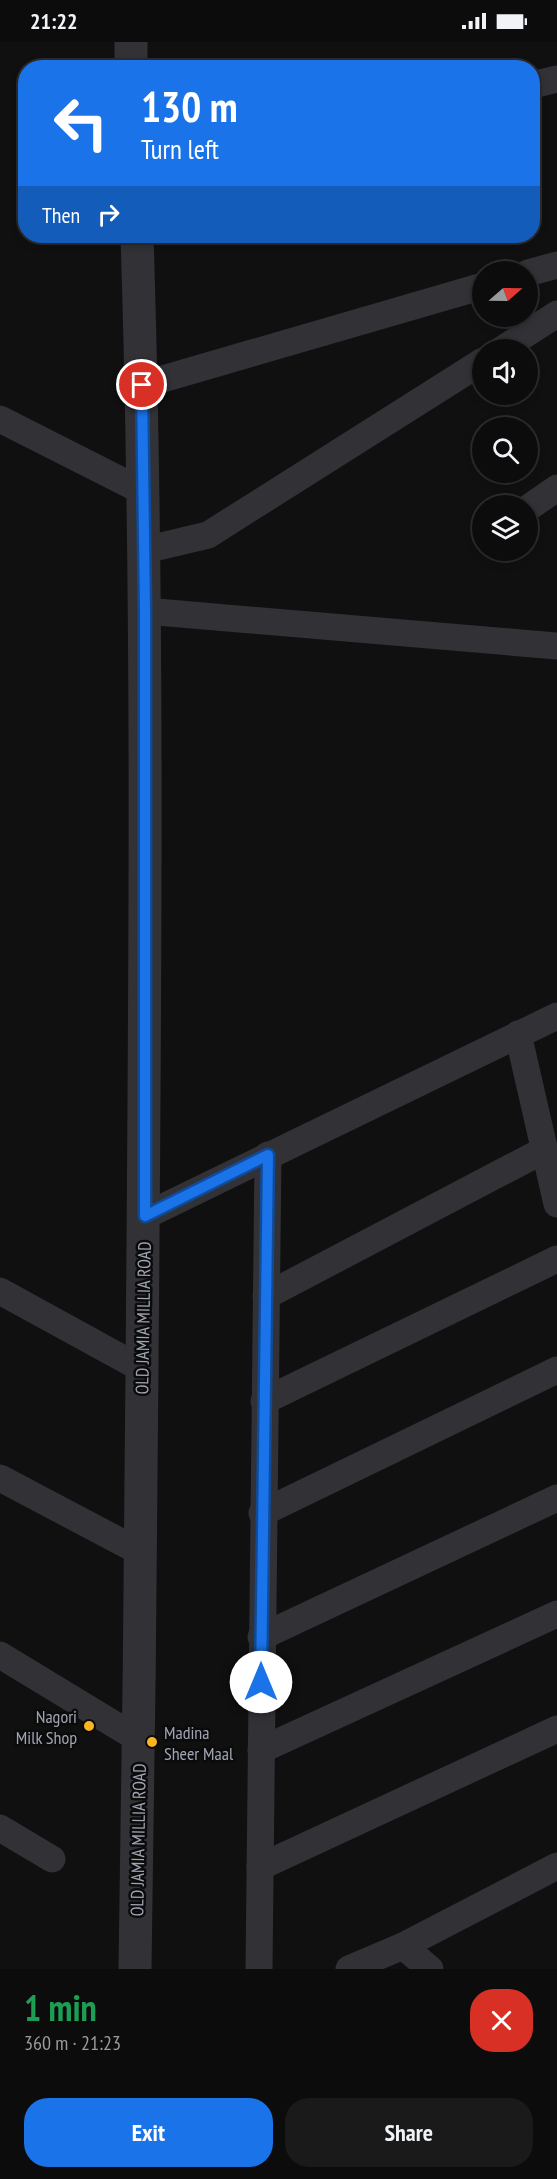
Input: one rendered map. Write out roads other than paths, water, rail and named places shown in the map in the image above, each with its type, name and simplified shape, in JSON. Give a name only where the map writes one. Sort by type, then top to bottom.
[{"type":"street","points":[[130,42],[131,60]]},
{"type":"street","points":[[540,83],[557,79]]},
{"type":"street","name":"OLD JAMIA MILLIA ROAD","points":[[135,1969],[140,1740],[145,1216],[145,550],[137,243]]},
{"type":"street","points":[[538,270],[557,265]]},
{"type":"street","points":[[142,385],[472,289]]},
{"type":"street","points":[[518,339],[557,314]]},
{"type":"street","points":[[145,550],[208,535],[472,368]]},
{"type":"street","points":[[0,419],[144,492]]},
{"type":"street","points":[[538,501],[557,488]]},
{"type":"street","points":[[145,610],[557,646]]},
{"type":"street","points":[[145,1216],[557,1016]]},
{"type":"street","points":[[518,1034],[557,1204]]},
{"type":"street","points":[[266,1296],[544,1150]]},
{"type":"street","points":[[259,1969],[262,1513],[268,1155]]},
{"type":"street","points":[[264,1401],[557,1259]]},
{"type":"street","points":[[0,1291],[142,1369]]},
{"type":"street","points":[[262,1513],[557,1370]]},
{"type":"street","points":[[0,1478],[142,1553]]},
{"type":"street","points":[[261,1637],[557,1498]]},
{"type":"street","points":[[261,1750],[557,1614]]},
{"type":"street","points":[[0,1655],[140,1740]]},
{"type":"street","points":[[260,1867],[557,1729]]},
{"type":"street","points":[[0,1828],[52,1858]]},
{"type":"street","points":[[349,1969],[404,1946],[557,1866]]},
{"type":"street","points":[[404,1946],[430,1969]]},
{"type":"place","name":"Nagori Milk Shop","points":[[89,1726]]},
{"type":"place","name":"Madina Sheer Maal","points":[[152,1742]]}]
